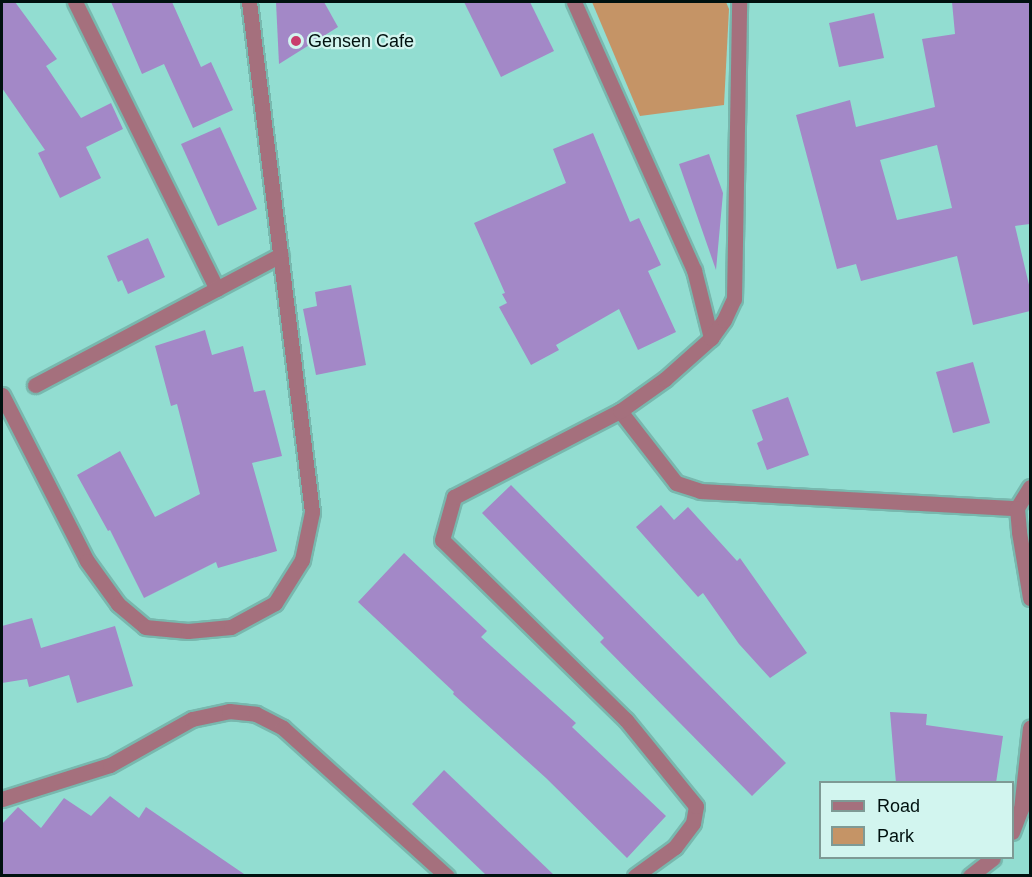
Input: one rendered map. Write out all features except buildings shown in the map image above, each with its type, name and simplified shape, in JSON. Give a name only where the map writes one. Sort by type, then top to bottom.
[{"type":"street","points":[[75,2],[217,289]]},
{"type":"street","points":[[2,395],[87,561],[118,604],[145,627],[188,631],[231,627],[275,603],[302,560],[312,512],[249,2]]},
{"type":"street","points":[[574,2],[694,270],[711,338]]},
{"type":"street","points":[[635,876],[675,847],[693,823],[696,806],[626,720],[442,540],[454,497],[620,411],[665,379],[711,338],[724,320],[734,299],[739,2]]},
{"type":"street","points":[[35,385],[281,255]]},
{"type":"street","points":[[620,411],[676,483],[700,491],[1017,508]]},
{"type":"street","points":[[1030,487],[1017,508],[1018,532],[1030,598]]},
{"type":"street","points":[[2,799],[110,765],[192,719],[229,711],[256,714],[283,729],[447,876]]},
{"type":"street","points":[[1014,827],[1021,809],[1030,728]]},
{"type":"street","points":[[970,876],[992,859]]},
{"type":"green space","points":[[592,2],[726,2],[729,9],[724,105],[640,116]]},
{"type":"place","name":"Gensen Cafe","points":[[296,41]]}]
